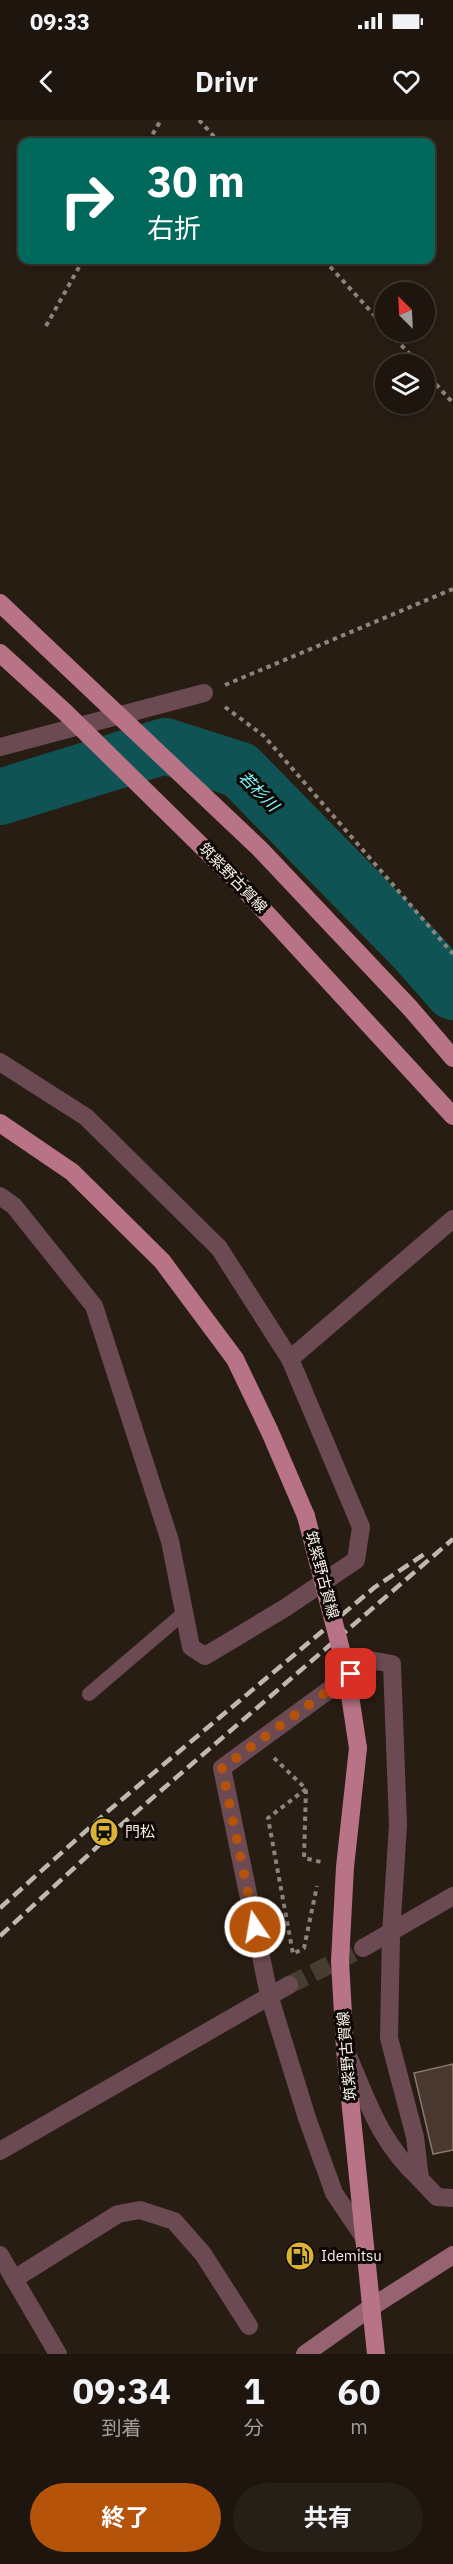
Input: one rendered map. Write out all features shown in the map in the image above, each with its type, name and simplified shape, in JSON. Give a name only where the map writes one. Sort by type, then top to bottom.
[{"type":"main road","points":[[0,603],[260,849],[411,1009],[453,1058]]},
{"type":"main road","name":"筑紫野古賀線","points":[[0,653],[66,713],[233,877],[453,1116]]},
{"type":"main road","name":"筑紫野古賀線","points":[[0,1123],[72,1172],[162,1261],[235,1359],[270,1432],[306,1516],[346,1669],[357,1748],[341,1917],[340,1961],[345,2049],[376,2354]]},
{"type":"main road","points":[[305,2354],[370,2308],[453,2255]]},
{"type":"street","points":[[0,747],[204,693]]},
{"type":"street","points":[[0,1062],[86,1117],[219,1248],[290,1359],[362,1527],[356,1560],[285,1608],[205,1656],[192,1647],[161,1510],[94,1306],[14,1206],[0,1196]]},
{"type":"street","points":[[290,1359],[453,1218]]},
{"type":"street","points":[[363,2236],[334,2193],[307,2118],[269,1995],[222,1768],[370,1660],[392,1664],[398,1825],[391,1934],[389,2038],[415,2137],[420,2180]]},
{"type":"street","points":[[363,1948],[391,1934],[453,1896]]},
{"type":"street","points":[[0,2151],[289,1985]]},
{"type":"street","points":[[345,2049],[378,2128],[398,2159],[437,2197],[453,2198]]},
{"type":"street","points":[[14,2279],[118,2214],[140,2210],[174,2221],[203,2254],[249,2326]]},
{"type":"street","points":[[0,2255],[58,2354]]},
{"type":"lane","points":[[89,1694],[185,1612]]},
{"type":"path","points":[[150,138],[161,120]]},
{"type":"path","points":[[198,120],[215,138]]},
{"type":"path","points":[[46,326],[81,264]]},
{"type":"path","points":[[328,264],[375,316]]},
{"type":"path","points":[[398,342],[409,354]]},
{"type":"path","points":[[435,383],[453,403]]},
{"type":"path","points":[[204,693],[453,589]]},
{"type":"path","points":[[204,693],[264,736],[453,954]]},
{"type":"path","points":[[258,1743],[306,1789],[304,1858]]},
{"type":"path","points":[[306,1789],[268,1818],[293,1954],[304,1948],[318,1884]]},
{"type":"path","points":[[320,1873],[322,1862]]},
{"type":"building","points":[[453,2064],[453,2150],[433,2154],[414,2073]]},
{"type":"waterway","name":"若杉川","points":[[0,797],[165,746],[240,770],[417,951],[453,992]]},
{"type":"tunnel","points":[[289,1985],[363,1948]]},
{"type":"railway","points":[[0,1936],[121,1825],[453,1539]]},
{"type":"railway","points":[[0,1908],[107,1812],[375,1587],[426,1553]]},
{"type":"place","name":"門松","points":[[104,1832]]},
{"type":"place","name":"Idemitsu","points":[[300,2256]]},
{"type":"route","points":[[255,1927],[222,1768],[351,1674]]}]
